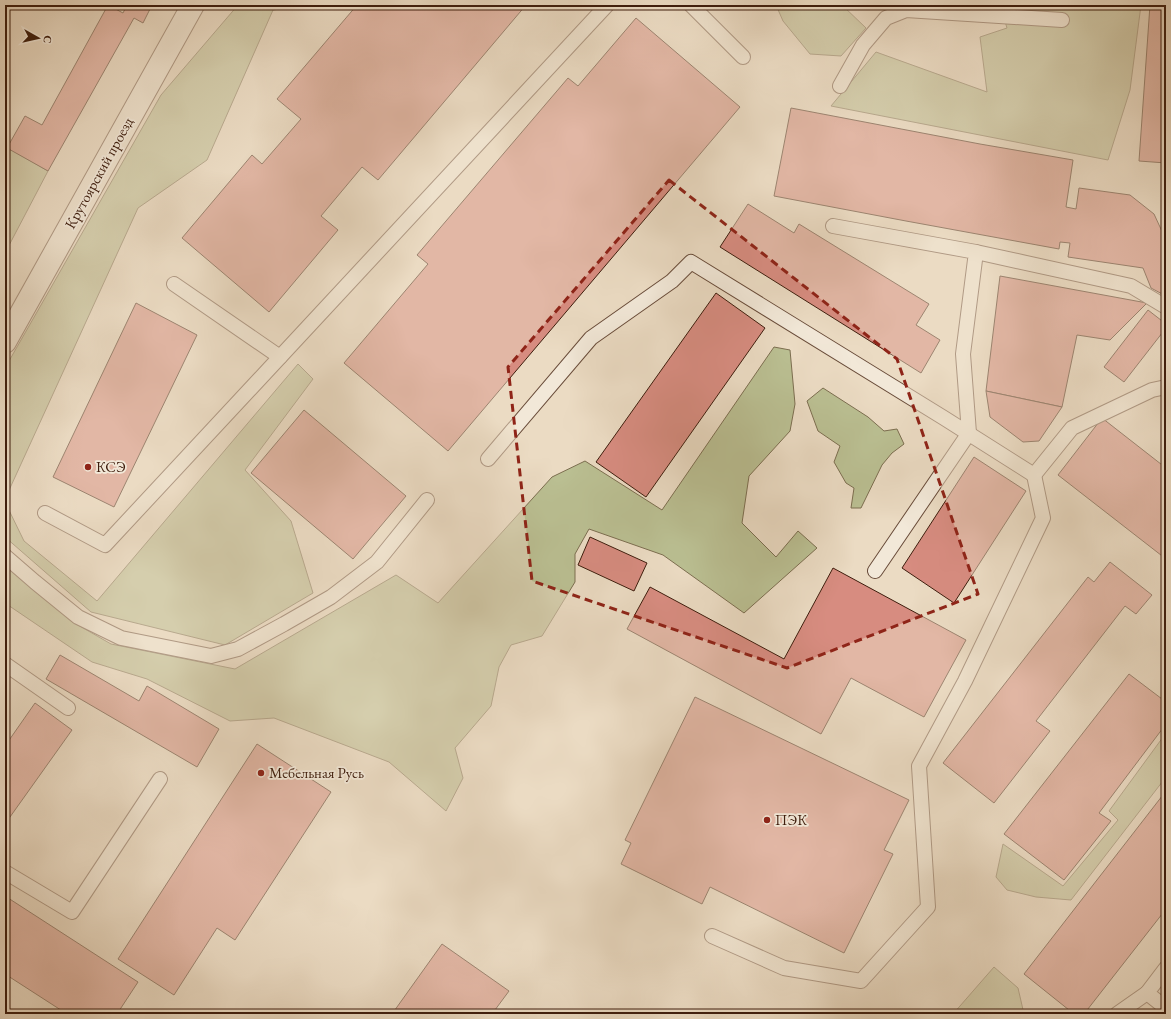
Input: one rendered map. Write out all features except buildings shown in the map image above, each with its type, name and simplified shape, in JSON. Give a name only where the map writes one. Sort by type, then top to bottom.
[{"type":"street","name":"Крутоярский проезд","points":[[5,342],[194,5]]},
{"type":"lane","points":[[45,513],[105,544],[607,5]]},
{"type":"lane","points":[[691,5],[743,57]]},
{"type":"lane","points":[[840,86],[863,46],[886,18],[906,10],[980,10],[1062,20]]},
{"type":"lane","points":[[833,226],[976,252],[1131,286],[1166,307]]},
{"type":"lane","points":[[875,571],[969,434],[963,354],[976,252]]},
{"type":"lane","points":[[488,459],[591,338],[672,281],[691,262],[1034,475],[1043,518],[965,681],[919,766],[928,907],[861,981],[784,968],[712,936]]},
{"type":"lane","points":[[174,284],[280,357]]},
{"type":"lane","points":[[1034,475],[1072,428],[1152,390],[1166,387]]},
{"type":"lane","points":[[5,556],[34,582],[85,621],[121,638],[211,656],[238,648],[331,597],[377,562],[428,500]]},
{"type":"lane","points":[[5,664],[68,708]]},
{"type":"lane","points":[[5,872],[72,912],[160,779]]},
{"type":"lane","points":[[1118,1014],[1147,994],[1166,968]]},
{"type":"lane","points":[[1147,994],[1166,1008]]},
{"type":"highlighted area","points":[[669,180],[897,359],[978,594],[787,668],[532,581],[508,367]]},
{"type":"green space","points":[[238,5],[309,5],[273,10],[207,160],[138,208],[5,499],[5,368],[161,95]]},
{"type":"green space","points":[[776,5],[842,5],[866,28],[841,56],[810,54],[783,21]]},
{"type":"green space","points":[[1000,5],[1141,5],[1130,90],[1108,160],[831,106],[876,52],[987,92],[980,37],[1007,28]]},
{"type":"green space","points":[[5,146],[48,171],[5,253]]},
{"type":"green space","points":[[774,347],[790,350],[795,404],[790,431],[749,476],[742,523],[776,557],[798,531],[817,548],[744,613],[663,555],[589,529],[575,554],[575,582],[542,636],[511,645],[499,667],[491,706],[455,748],[463,778],[446,811],[389,762],[274,718],[230,721],[147,679],[92,662],[5,603],[5,562],[71,621],[111,644],[235,669],[396,575],[438,603],[552,477],[585,461],[662,510]]},
{"type":"green space","points":[[298,364],[313,379],[245,470],[291,521],[313,593],[225,645],[91,612],[5,537],[5,502],[24,541],[97,601]]},
{"type":"green space","points":[[823,388],[868,417],[884,431],[897,429],[904,444],[892,453],[882,465],[861,508],[851,508],[854,488],[846,483],[834,462],[840,446],[818,431],[807,401]]},
{"type":"green space","points":[[1166,733],[1166,777],[1071,900],[1036,897],[1007,890],[996,877],[1003,844],[1063,886],[1118,820],[1109,811]]},
{"type":"green space","points":[[994,967],[1018,988],[1024,1014],[953,1014]]},
{"type":"place","name":"КСЭ","points":[[88,467]]},
{"type":"place","name":"Мебельная Русь","points":[[261,773]]},
{"type":"place","name":"ПЭК","points":[[767,820]]}]
